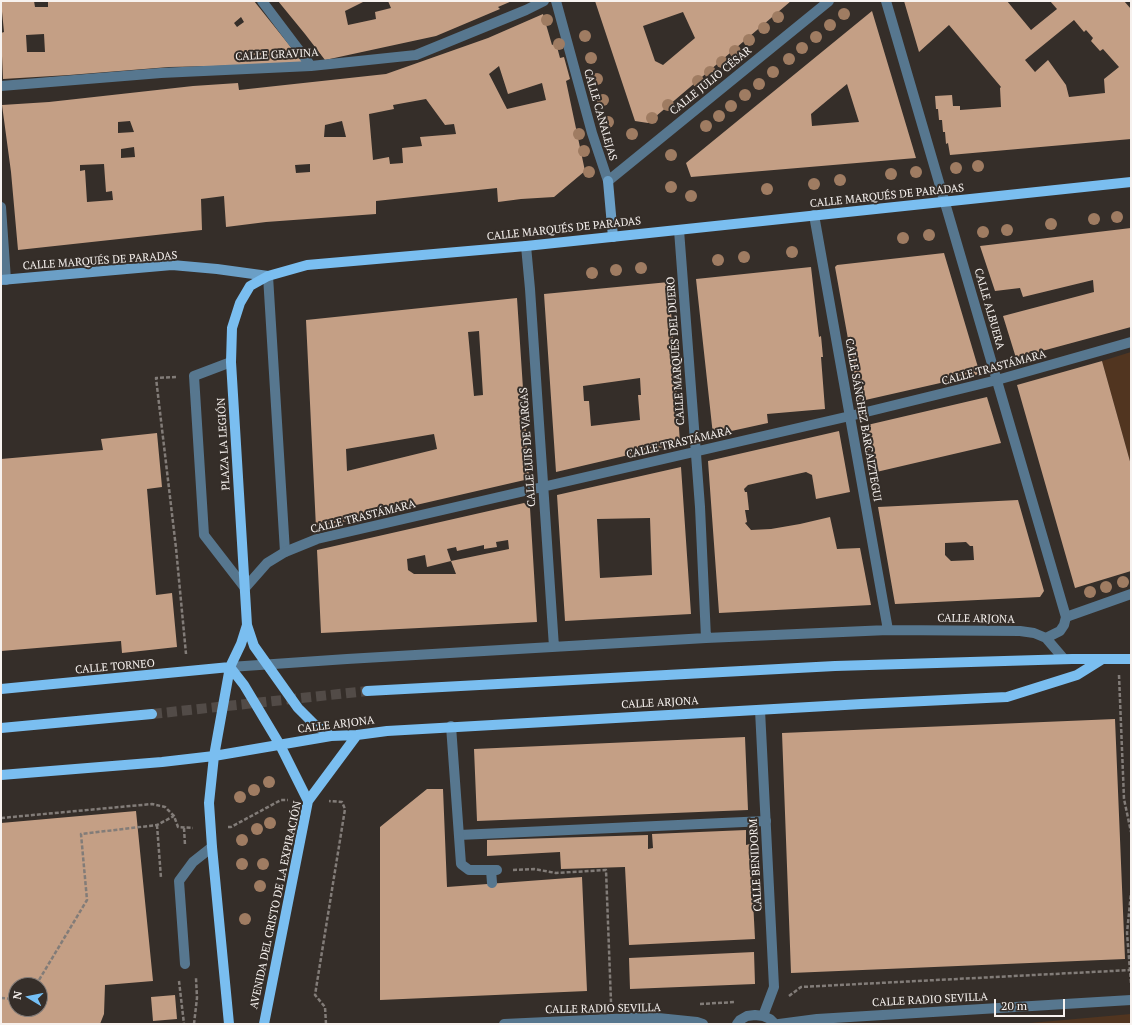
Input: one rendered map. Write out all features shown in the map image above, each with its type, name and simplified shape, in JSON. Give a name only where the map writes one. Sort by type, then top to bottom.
[{"type":"main road","name":"CALLE CANALEJAS","points":[[608,181],[614,237]]},
{"type":"main road","name":"CALLE MARQUÉS DE PARADAS","points":[[3,280],[172,265],[268,276],[307,265],[526,246],[1131,182]]},
{"type":"main road","name":"PLAZA LA LEGIÓN","points":[[247,625],[231,362],[232,328],[240,303],[250,286],[268,276]]},
{"type":"main road","points":[[247,625],[254,646],[298,708],[313,724],[330,736]]},
{"type":"main road","points":[[229,1024],[209,803],[214,756],[230,667],[241,644],[247,625]]},
{"type":"main road","name":"CALLE ARJONA","points":[[367,691],[834,666],[1064,659],[1131,660]]},
{"type":"main road","name":"CALLE ARJONA","points":[[214,756],[330,736],[357,735],[451,726],[1007,697],[1077,675],[1101,660]]},
{"type":"main road","points":[[230,667],[244,685],[280,745],[308,801]]},
{"type":"main road","name":"CALLE TORNEO","points":[[1,689],[230,667]]},
{"type":"main road","points":[[1,728],[152,714]]},
{"type":"main road","name":"AVENIDA DEL CRISTO DE LA EXPIRACIÓN","points":[[264,1024],[308,801],[357,735]]},
{"type":"main road","points":[[1,775],[162,762],[214,756]]},
{"type":"street","points":[[262,1],[311,66]]},
{"type":"street","name":"CALLE GRAVINA","points":[[1,86],[161,73],[311,66],[416,55],[526,10],[544,1]]},
{"type":"street","name":"CALLE CANALEJAS","points":[[556,1],[592,133],[608,181]]},
{"type":"street","name":"CALLE JULIO CÉSAR","points":[[608,181],[829,1]]},
{"type":"street","name":"CALLE ALBUERA","points":[[886,1],[1066,617]]},
{"type":"street","points":[[1,207],[3,280]]},
{"type":"street","name":"CALLE SÁNCHEZ BARCAIZTEGUI","points":[[814,215],[888,630]]},
{"type":"street","name":"CALLE MARQUÉS DEL DUERO","points":[[679,230],[700,507],[706,638]]},
{"type":"street","name":"CALLE LUIS DE VARGAS","points":[[526,246],[554,647]]},
{"type":"street","points":[[268,276],[285,552]]},
{"type":"street","name":"CALLE TRASTÁMARA","points":[[245,588],[267,564],[285,552],[317,539],[850,416],[997,380],[1131,342]]},
{"type":"street","points":[[231,362],[194,376],[204,535],[245,588]]},
{"type":"street","points":[[1064,659],[1046,638],[1060,631],[1064,625],[1066,617],[1131,594]]},
{"type":"street","name":"CALLE ARJONA","points":[[230,667],[706,638],[888,630],[1020,631],[1034,633],[1046,638]]},
{"type":"street","name":"CALLE BENIDORM","points":[[760,710],[774,987],[763,1016]]},
{"type":"street","points":[[451,726],[461,864],[468,870],[494,870],[492,883]]},
{"type":"street","points":[[459,835],[766,821]]},
{"type":"street","points":[[185,964],[180,881],[193,862],[212,847]]},
{"type":"street","name":"CALLE RADIO SEVILLA","points":[[779,1024],[817,1019],[1131,1000]]},
{"type":"street","points":[[737,1024],[740,1020],[747,1016],[755,1015],[770,1019],[775,1024]]},
{"type":"street","name":"CALLE RADIO SEVILLA","points":[[504,1024],[658,1018],[703,1024]]},
{"type":"path","points":[[1119,659],[1124,799],[1131,832]]},
{"type":"path","points":[[231,827],[281,800]]},
{"type":"path","points":[[326,1024],[325,1007],[315,995],[345,809],[342,802],[332,801]]},
{"type":"path","points":[[1,818],[152,804],[165,807],[174,816],[178,827],[192,828]]},
{"type":"path","points":[[41,977],[86,900],[80,834],[157,825],[174,816]]},
{"type":"path","points":[[494,870],[534,869],[556,873],[606,870],[612,1019]]},
{"type":"path","points":[[1131,893],[1128,933],[1131,986]]},
{"type":"path","points":[[769,1000],[788,998],[801,987],[1130,970]]},
{"type":"path","points":[[697,1004],[737,1002]]},
{"type":"shaded area","points":[[1131,352],[1131,465],[1102,361]]},
{"type":"shaded area","points":[[1131,1014],[1131,1024],[1019,1024]]},
{"type":"building","points":[[1,1],[34,1],[35,7],[48,7],[48,1],[254,1],[302,61],[302,64],[169,67],[3,79],[1,33],[4,32]],"holes":[[[241,17],[244,22],[237,27],[234,23]],[[44,34],[45,52],[27,52],[26,35]]]},
{"type":"building","points":[[278,1],[365,1],[345,11],[348,25],[376,19],[375,12],[391,8],[388,1],[512,1],[498,7],[500,9],[436,36],[325,60]]},
{"type":"building","points":[[595,1],[791,1],[648,123],[635,121]],"holes":[[[683,12],[695,38],[663,65],[655,61],[643,26]]]},
{"type":"building","points":[[904,1],[1007,1],[1031,30],[1057,9],[1050,1],[1124,1],[1131,9],[1131,139],[950,155],[948,143],[946,144],[945,132],[943,132],[942,120],[939,120],[938,109],[936,109],[935,96],[952,95],[953,106],[960,106],[960,110],[1001,107],[1001,87],[949,25],[919,52]],"holes":[[[1074,20],[1084,32],[1086,30],[1093,38],[1091,41],[1100,51],[1103,49],[1119,67],[1104,79],[1105,93],[1069,97],[1066,85],[1048,60],[1035,72],[1025,60]]]},
{"type":"building","points":[[872,11],[916,158],[691,177],[686,163]],"holes":[[[847,84],[859,122],[812,126],[811,114]]]},
{"type":"building","points":[[543,14],[552,45],[556,43],[560,58],[564,57],[570,79],[566,81],[585,171],[554,197],[498,202],[497,188],[376,201],[376,214],[266,222],[226,227],[224,196],[201,199],[202,230],[18,250],[11,172],[2,105],[49,102],[193,86],[238,83],[239,90],[386,74],[488,38]],"holes":[[[499,66],[508,94],[542,83],[546,100],[507,109],[489,74]],[[426,99],[445,125],[454,124],[456,134],[420,137],[422,146],[402,148],[403,163],[390,164],[389,157],[373,160],[369,114],[394,109],[393,105]],[[130,121],[134,132],[118,133],[118,122]],[[342,121],[346,137],[324,137],[325,125]],[[134,147],[135,157],[121,158],[121,149]],[[104,164],[106,192],[112,191],[113,200],[87,202],[85,170],[80,171],[80,165]],[[310,164],[310,172],[296,173],[295,165]]]},
{"type":"building","points":[[1131,228],[1131,327],[1016,358],[1003,316],[1094,292],[1093,280],[1023,297],[1020,288],[995,291],[980,246]]},
{"type":"building","points":[[944,253],[980,374],[861,401],[859,400],[835,267],[837,265]]},
{"type":"building","points":[[811,267],[819,337],[821,336],[825,409],[767,414],[768,423],[713,435],[696,279]]},
{"type":"building","points":[[669,282],[680,443],[556,472],[544,294]],"holes":[[[640,378],[641,395],[638,395],[640,420],[591,426],[589,401],[584,401],[583,386]]]},
{"type":"building","points":[[517,298],[529,479],[316,528],[306,320]],"holes":[[[479,331],[483,395],[474,396],[468,332]],[[434,434],[437,449],[347,471],[346,449]]]},
{"type":"building","points":[[1102,361],[1131,465],[1131,571],[1075,588],[1017,385]]},
{"type":"building","points":[[987,397],[1001,443],[872,473],[863,426]]},
{"type":"building","points":[[839,431],[850,492],[816,499],[812,475],[806,472],[748,485],[744,489],[745,492],[747,492],[749,510],[745,510],[747,522],[745,523],[751,530],[771,529],[830,517],[837,549],[860,548],[871,605],[719,613],[708,461]]},
{"type":"building","points":[[157,433],[162,487],[147,489],[156,595],[172,593],[177,647],[122,653],[121,641],[1,651],[1,459],[103,450],[101,439]]},
{"type":"building","points":[[681,467],[691,614],[565,621],[557,495]],"holes":[[[650,518],[652,575],[600,578],[597,519]]]},
{"type":"building","points":[[1018,500],[1044,591],[1040,597],[895,604],[878,507]],"holes":[[[966,542],[970,546],[973,546],[974,560],[951,561],[945,555],[945,543]]]},
{"type":"building","points":[[524,503],[530,508],[537,622],[321,633],[317,550]],"holes":[[[508,540],[509,549],[451,561],[447,549],[456,547],[457,551],[484,545],[484,549],[497,547],[496,542]],[[425,555],[427,567],[451,561],[456,574],[414,574],[408,570],[407,559]]]},
{"type":"building","points":[[1115,719],[1125,959],[791,973],[782,733]]},
{"type":"building","points":[[745,737],[748,810],[477,821],[474,749]]},
{"type":"building","points":[[427,789],[443,789],[447,887],[582,877],[587,991],[380,1000],[380,827]]},
{"type":"building","points":[[136,811],[153,981],[105,985],[104,1014],[100,1024],[1,1024],[1,823]]},
{"type":"building","points":[[746,830],[746,845],[750,844],[755,939],[629,945],[625,867],[561,869],[560,852],[487,856],[487,840],[648,835],[648,849],[653,848],[652,834]]},
{"type":"building","points":[[754,952],[755,984],[630,989],[629,958]]},
{"type":"building","points":[[175,995],[177,1019],[153,1021],[151,997]]},
{"type":"tunnel","points":[[152,714],[367,691]]}]
